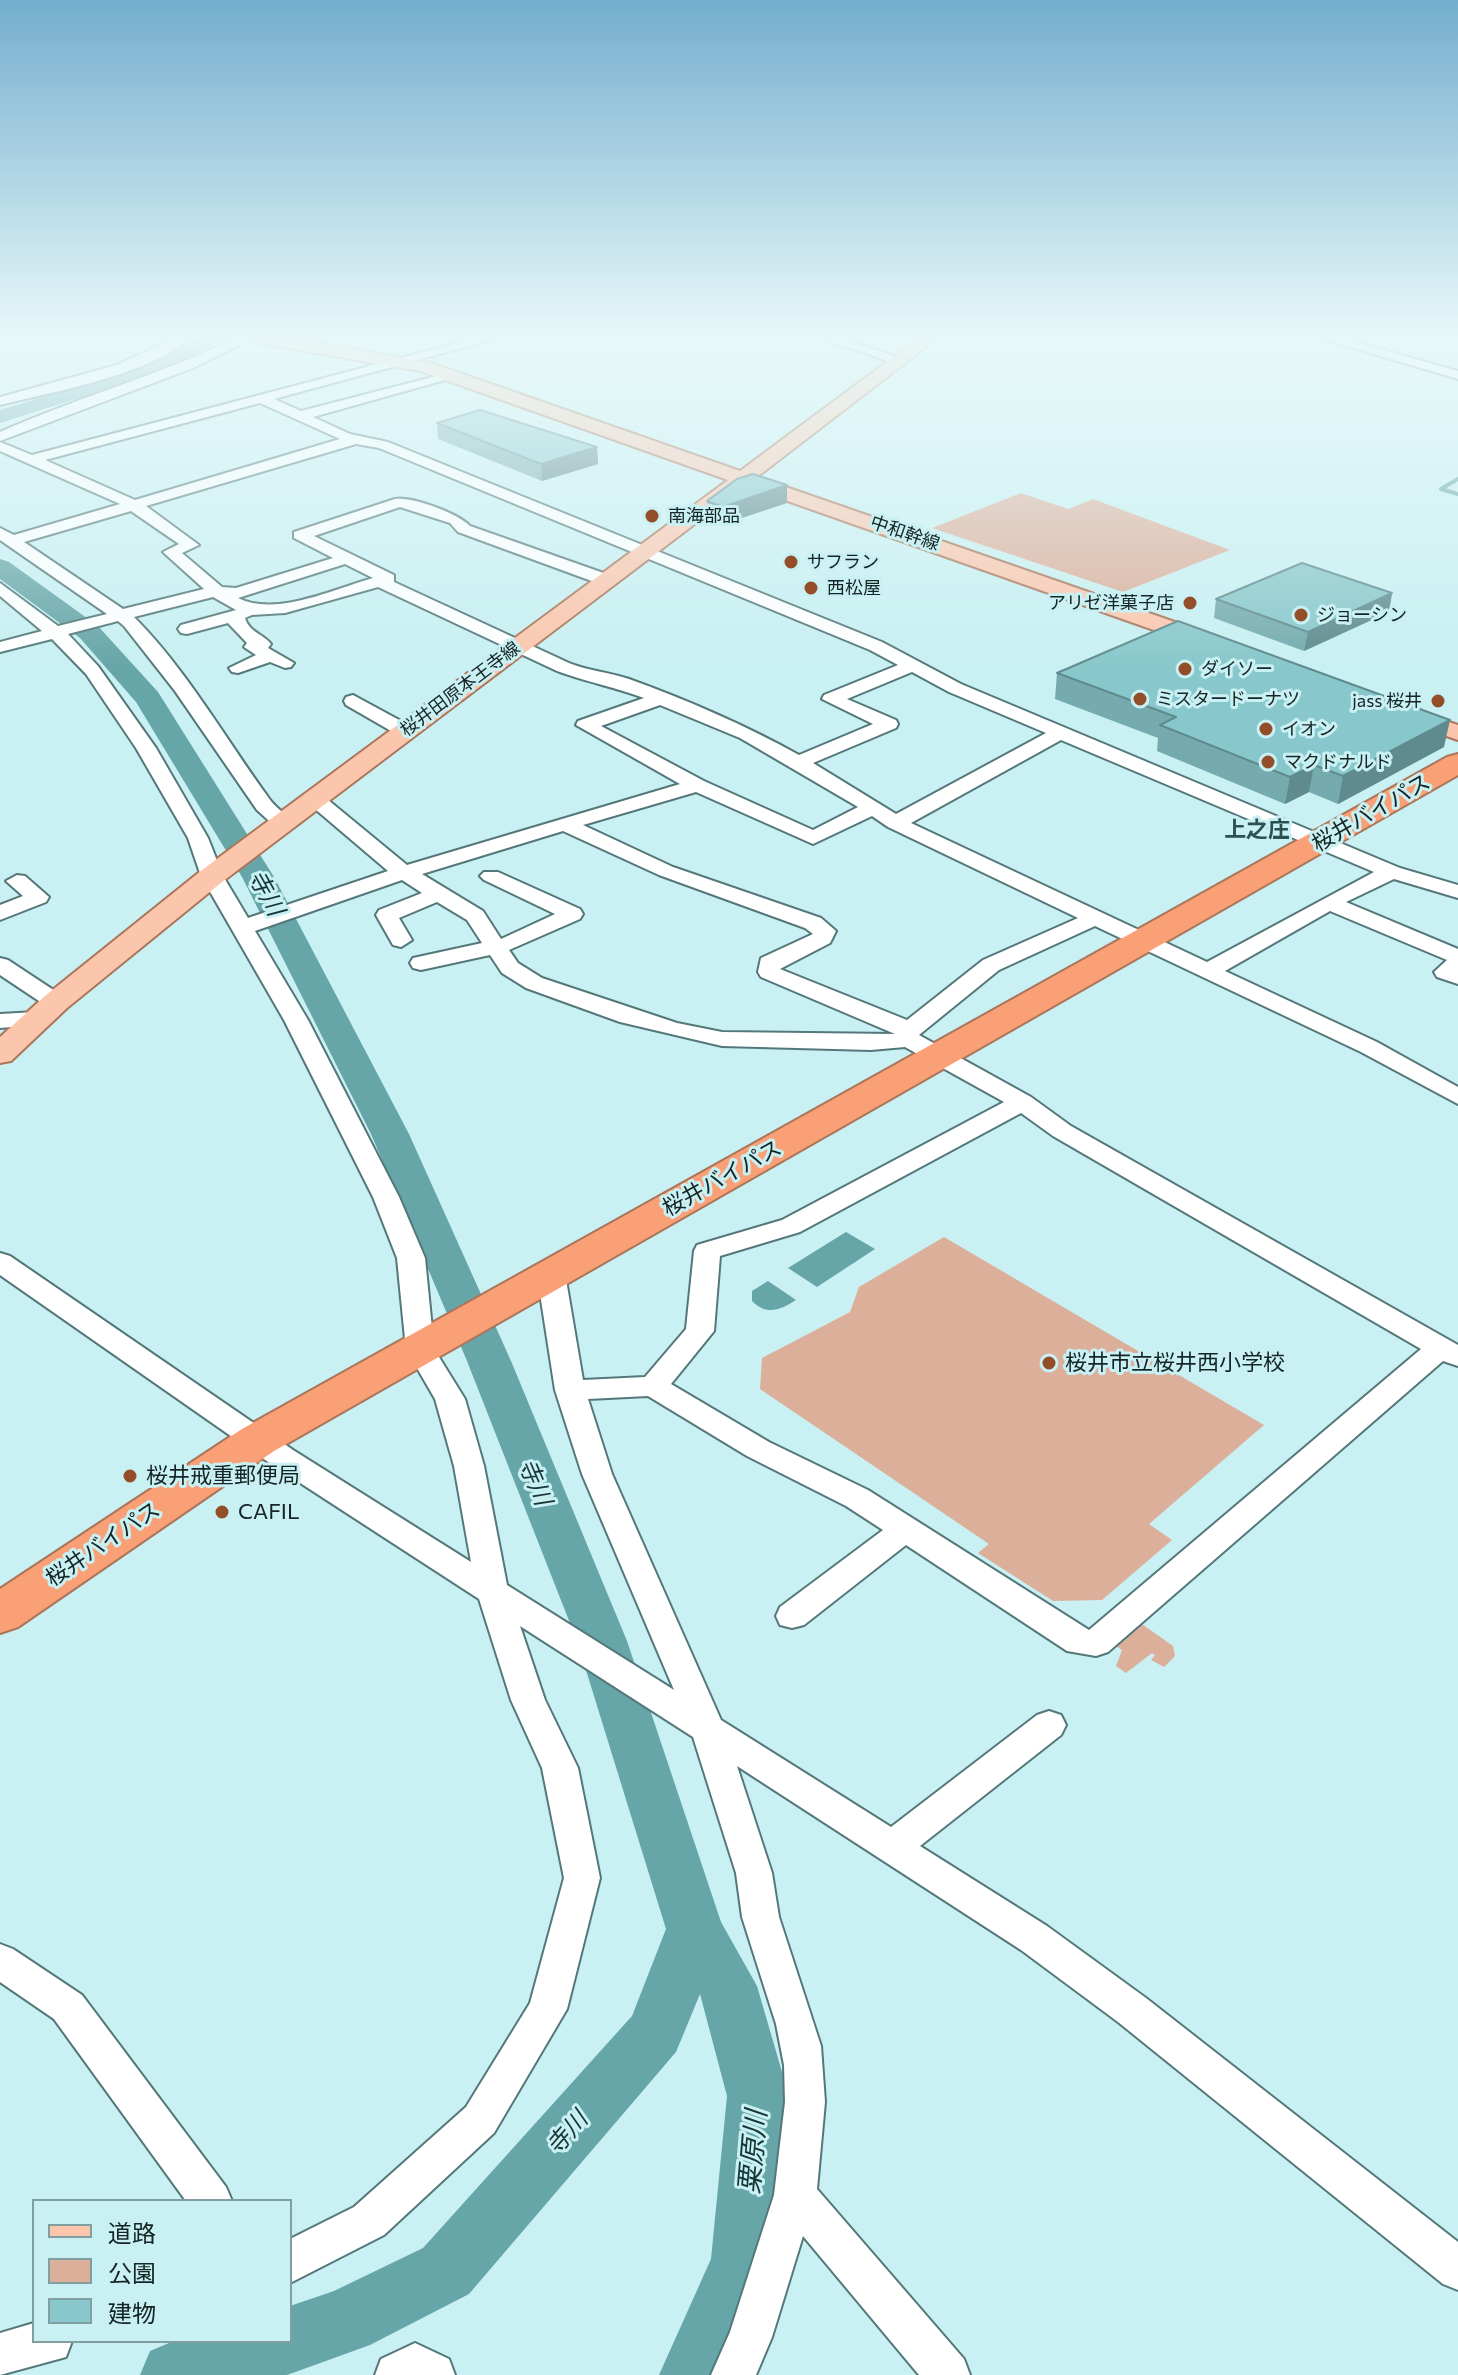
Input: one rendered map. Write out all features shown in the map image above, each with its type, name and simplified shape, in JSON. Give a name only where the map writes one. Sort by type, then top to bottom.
[{"type":"highway","name":"桜井バイパス","points":[[0,1614],[258,1440],[545,1278],[919,1042],[1145,940],[1458,763]]},
{"type":"main road","name":"中和幹線","points":[[668,448],[747,474]]},
{"type":"main road","name":"中和幹線","points":[[669,448],[1230,645]]},
{"type":"main road","name":"桜井田原本王寺線","points":[[0,1054],[46,1010],[217,873],[783,448]]},
{"type":"main road","points":[[1458,723],[1387,702],[1458,733]]},
{"type":"street","points":[[5,448],[132,504],[142,514],[191,545],[171,552],[243,613]]},
{"type":"street","points":[[32,459],[74,448]]},
{"type":"street","points":[[6,537],[326,448]]},
{"type":"street","points":[[390,448],[827,625],[955,688],[1393,872],[1458,892]]},
{"type":"street","points":[[187,629],[243,613],[285,608],[388,579],[300,535],[400,502],[456,520],[464,529],[606,580]]},
{"type":"street","points":[[6,537],[113,616],[130,622],[176,681],[279,828]]},
{"type":"street","points":[[0,647],[216,591],[237,593],[348,558]]},
{"type":"street","points":[[379,581],[588,677],[620,682],[735,729],[847,790],[895,823],[1396,1061],[1458,1097]]},
{"type":"street","points":[[0,588],[71,645],[146,748],[217,873],[256,924],[296,1020],[386,1197],[411,1258],[425,1346],[450,1399],[528,1700],[560,1768],[582,1878],[548,2009],[480,2120],[369,2221],[292,2261]]},
{"type":"street","points":[[238,668],[278,660],[253,647],[262,644],[249,637],[236,622],[243,613]]},
{"type":"street","points":[[796,763],[889,724],[831,699],[913,665]]},
{"type":"street","points":[[660,699],[585,725],[697,785],[813,838],[872,808]]},
{"type":"street","points":[[353,701],[405,731]]},
{"type":"street","points":[[895,823],[1063,731]]},
{"type":"street","points":[[256,924],[405,872],[697,785]]},
{"type":"street","points":[[315,799],[385,860],[475,916],[510,968],[534,983],[674,1030],[722,1039],[919,1042],[966,988],[991,965],[1097,917]]},
{"type":"street","points":[[564,824],[666,871],[813,923],[825,931],[822,938],[769,963],[769,972],[919,1042],[1022,1102],[1062,1131],[1449,1353],[1096,1643],[1079,1642],[857,1498],[758,1449],[653,1386],[570,1390]]},
{"type":"street","points":[[1208,971],[1329,903],[1393,872]]},
{"type":"street","points":[[421,963],[513,943],[572,914],[491,876]]},
{"type":"street","points":[[0,913],[38,897],[17,881]]},
{"type":"street","points":[[401,940],[387,915],[440,893]]},
{"type":"street","points":[[1329,903],[1458,960],[1445,972],[1458,977]]},
{"type":"street","points":[[0,965],[46,1010]]},
{"type":"street","points":[[0,1021],[46,1010]]},
{"type":"street","points":[[653,1386],[700,1331],[707,1251],[791,1226],[1022,1102]]},
{"type":"street","points":[[0,1262],[258,1440],[1034,1938],[1132,2010],[1458,2269]]},
{"type":"street","points":[[545,1278],[570,1390],[597,1474],[700,1724],[754,1873],[755,1898],[781,1974],[801,2048],[806,2102],[795,2195],[750,2337],[733,2375]]},
{"type":"street","points":[[792,1616],[905,1529]]},
{"type":"street","points":[[893,1846],[1049,1725]]},
{"type":"street","points":[[0,1961],[68,2007],[210,2199]]},
{"type":"street","points":[[795,2195],[948,2375]]},
{"type":"street","points":[[0,2355],[43,2343]]},
{"type":"street","points":[[397,2375],[415,2365],[433,2375]]},
{"type":"green space","points":[[1021,493],[1068,509],[1093,499],[1230,550],[1123,592],[932,528]]},
{"type":"green space","points":[[944,1237],[1264,1425],[1149,1524],[1172,1540],[1102,1600],[1053,1601],[978,1553],[989,1544],[760,1389],[762,1358],[850,1312],[859,1287]]},
{"type":"green space","points":[[1139,1622],[1173,1646],[1175,1656],[1164,1667],[1151,1660],[1155,1655],[1152,1653],[1126,1673],[1116,1666],[1122,1650],[1110,1642]]},
{"type":"water","points":[[846,1232],[875,1249],[817,1287],[788,1268]]},
{"type":"water","points":[[768,1281],[796,1300],[774,1310],[758,1306],[752,1301],[752,1291]]},
{"type":"building","points":[[500,448],[594,448],[541,464]]},
{"type":"building","points":[[753,474],[787,485],[723,507],[707,501],[737,479]]},
{"type":"building","points":[[1302,563],[1392,593],[1308,632],[1216,599]]},
{"type":"building","name":"イオン","points":[[1178,621],[1450,720],[1343,776],[1314,765],[1290,777],[1160,725],[1176,717],[1057,673]]},
{"type":"waterway","points":[[1458,479],[1441,489],[1458,494]]},
{"type":"waterway","name":"寺川","points":[[0,567],[89,632],[148,698],[258,877],[390,1134],[489,1361],[602,1641],[695,1929]]},
{"type":"waterway","name":"寺川","points":[[292,2339],[346,2321],[446,2271],[655,2033],[695,1929]]},
{"type":"waterway","name":"粟原川","points":[[693,2375],[744,2262],[758,2096],[727,1986],[695,1929]]},
{"type":"waterway","name":"寺川","points":[[174,2375],[281,2343]]},
{"type":"place","name":"南海部品","points":[[652,516]]},
{"type":"place","name":"サフラン","points":[[791,562]]},
{"type":"place","name":"西松屋","points":[[811,588]]},
{"type":"place","name":"アリゼ洋菓子店","points":[[1190,603]]},
{"type":"place","name":"ジョーシン","points":[[1301,615]]},
{"type":"place","name":"ダイソー","points":[[1185,669]]},
{"type":"place","name":"ミスタードーナツ","points":[[1140,699]]},
{"type":"place","name":"jass 桜井","points":[[1438,701]]},
{"type":"place","name":"イオン","points":[[1266,729]]},
{"type":"place","name":"マクドナルド","points":[[1268,762]]},
{"type":"place","name":"桜井市立桜井西小学校","points":[[1049,1363]]},
{"type":"place","name":"桜井戒重郵便局","points":[[130,1476]]},
{"type":"place","name":"CAFIL","points":[[222,1512]]},
{"type":"district","name":"上之庄","points":[[1257,830]]}]
